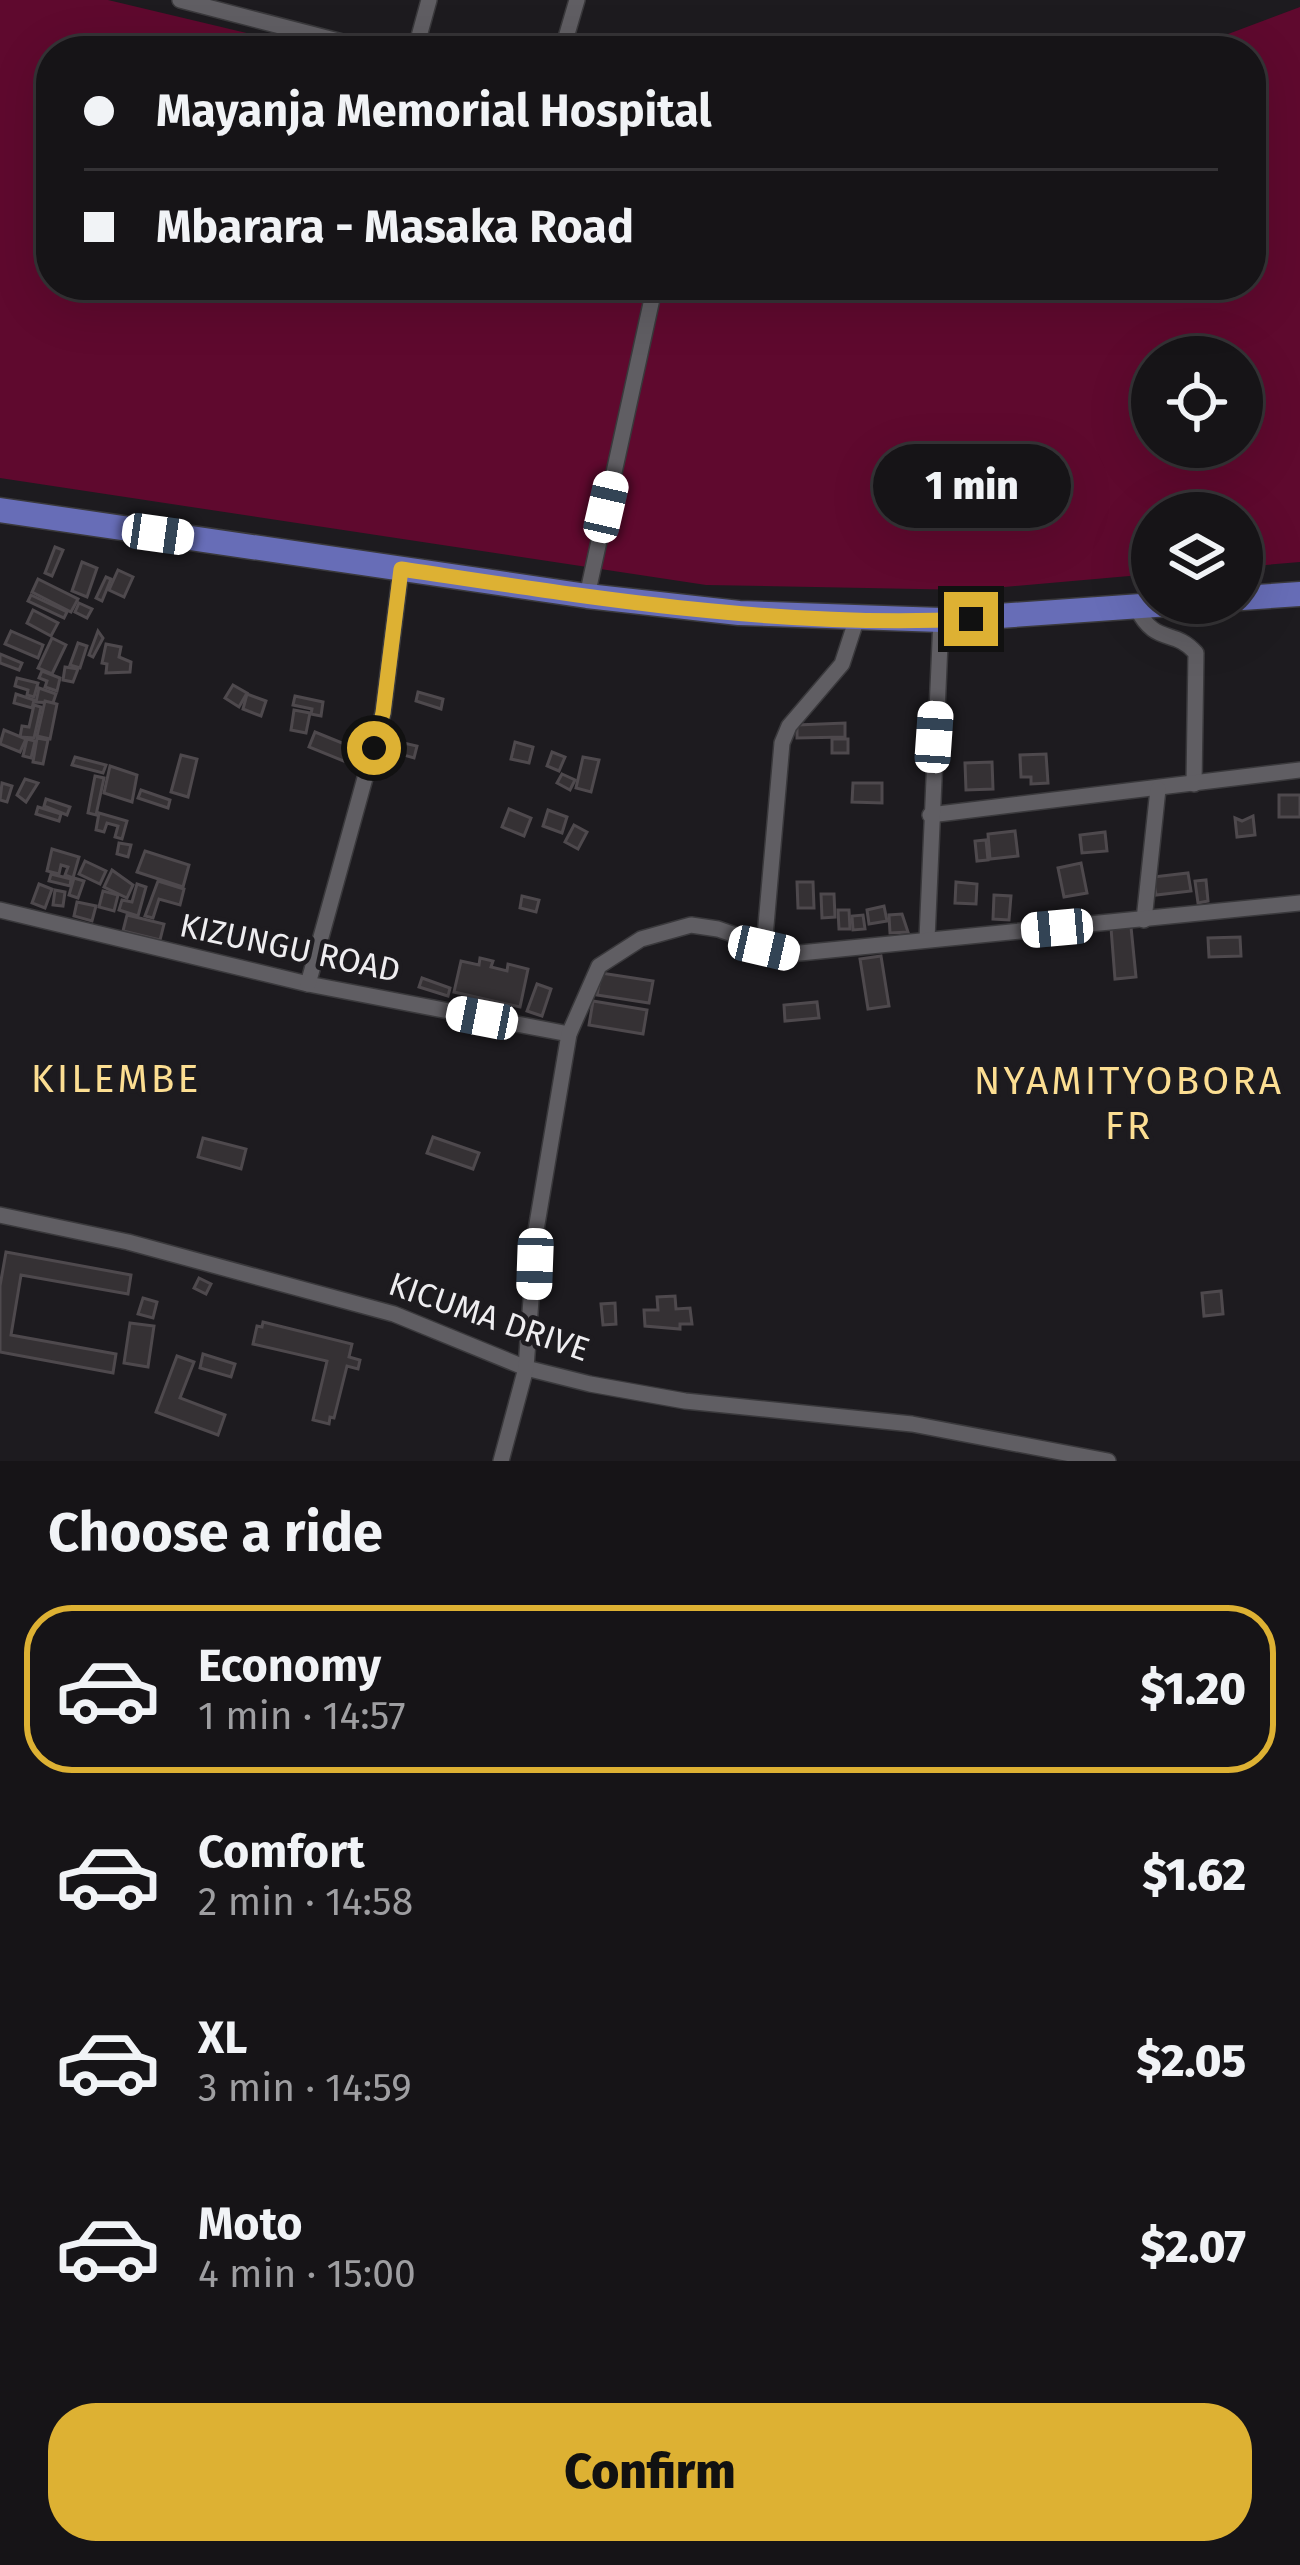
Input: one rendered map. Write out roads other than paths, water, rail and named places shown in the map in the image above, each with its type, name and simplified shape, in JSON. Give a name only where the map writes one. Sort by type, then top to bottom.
[{"type":"main road","points":[[0,510],[586,596],[739,613],[941,620],[1131,607]]},
{"type":"main road","points":[[1263,597],[1300,594]]},
{"type":"street","points":[[181,0],[319,36]]},
{"type":"street","points":[[419,36],[429,0]]},
{"type":"street","points":[[567,36],[578,0]]},
{"type":"street","points":[[586,596],[653,300]]},
{"type":"street","points":[[308,984],[383,713],[401,569]]},
{"type":"street","points":[[764,948],[782,743],[789,726],[842,664],[857,618]]},
{"type":"street","points":[[927,939],[941,620]]},
{"type":"street","points":[[1146,624],[1190,644],[1196,652],[1194,784]]},
{"type":"street","points":[[930,815],[1300,770]]},
{"type":"street","points":[[1144,920],[1158,789]]},
{"type":"street","points":[[501,1461],[526,1368],[536,1230],[569,1034],[599,966],[641,939],[691,925],[718,929],[790,954],[1300,903]]},
{"type":"street","name":"KIZUNGU ROAD","points":[[0,910],[308,984],[569,1034]]},
{"type":"street","name":"KICUMA DRIVE","points":[[0,1215],[128,1242],[378,1310],[526,1368],[685,1401],[912,1424],[1108,1461]]},
{"type":"district","name":"KILEMBE","points":[[116,1079]]},
{"type":"district","name":"NYAMITYOBORA FR","points":[[1129,1104]]}]
